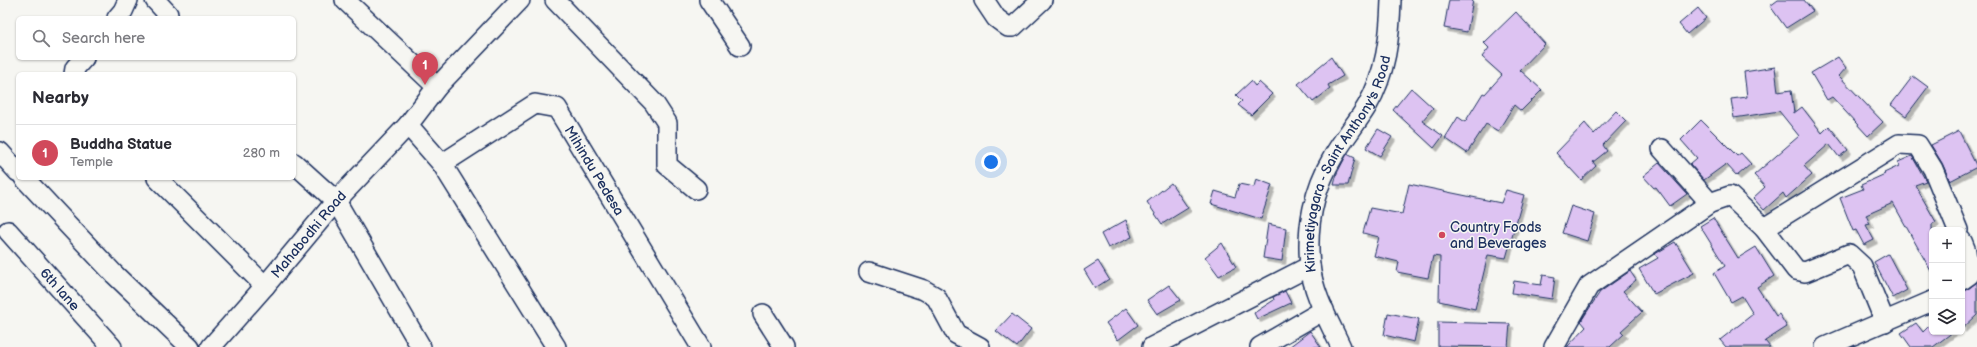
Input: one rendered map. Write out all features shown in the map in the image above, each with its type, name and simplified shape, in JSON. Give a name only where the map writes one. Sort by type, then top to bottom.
[{"type":"street","points":[[119,16],[128,0]]},
{"type":"street","points":[[155,0],[168,14]]},
{"type":"street","points":[[345,0],[437,87]]},
{"type":"street","name":"Mahabodhi Road","points":[[211,347],[266,286],[336,201],[408,125],[437,87],[520,0]]},
{"type":"street","points":[[555,0],[654,104],[667,123],[667,165],[696,189]]},
{"type":"street","points":[[709,0],[740,46]]},
{"type":"street","points":[[984,0],[996,18],[1008,27],[1013,27],[1042,0]]},
{"type":"street","name":"Kirimetiyagara - Saint Anthony's Road","points":[[1341,347],[1315,287],[1310,266],[1310,224],[1315,197],[1333,157],[1367,105],[1378,82],[1390,29],[1391,0]]},
{"type":"street","points":[[74,72],[75,68],[82,60]]},
{"type":"street","name":"Mihindu Pedesa","points":[[442,164],[535,104],[557,108],[701,347]]},
{"type":"street","points":[[408,125],[442,164],[556,347]]},
{"type":"street","points":[[1764,228],[1899,144],[1918,145],[1933,169],[1957,227]]},
{"type":"street","points":[[1662,149],[1710,203]]},
{"type":"street","points":[[0,152],[16,170]]},
{"type":"street","points":[[296,165],[336,201],[421,347]]},
{"type":"street","points":[[26,180],[114,274],[190,347]]},
{"type":"street","points":[[159,180],[266,286]]},
{"type":"street","points":[[1554,347],[1589,286],[1710,203],[1730,196],[1764,228],[1796,270],[1805,272],[1849,254],[1862,266],[1885,322]]},
{"type":"street","name":"6th lane","points":[[8,231],[112,347]]},
{"type":"street","points":[[1965,248],[1969,275],[1965,278]]},
{"type":"street","points":[[1152,347],[1310,266]]},
{"type":"street","points":[[869,272],[924,290],[936,298],[956,334],[980,347]]},
{"type":"street","points":[[1825,347],[1929,302]]},
{"type":"street","points":[[1260,347],[1324,310]]},
{"type":"street","points":[[762,314],[784,347]]},
{"type":"building","points":[[1449,0],[1473,0],[1467,32],[1444,28]]},
{"type":"building","points":[[1778,0],[1804,0],[1813,11],[1786,28],[1770,6]]},
{"type":"building","points":[[1698,8],[1706,18],[1687,34],[1679,24]]},
{"type":"building","points":[[1516,12],[1545,44],[1520,70],[1542,90],[1521,111],[1514,105],[1498,131],[1486,124],[1467,153],[1445,138],[1458,117],[1465,122],[1483,93],[1485,94],[1502,75],[1482,57],[1489,48],[1484,43]]},
{"type":"building","points":[[1331,57],[1343,76],[1328,85],[1330,89],[1313,102],[1298,84]]},
{"type":"building","points":[[1838,57],[1846,68],[1839,76],[1883,122],[1868,136],[1832,97],[1827,100],[1811,73]]},
{"type":"building","points":[[1775,67],[1778,92],[1791,90],[1794,113],[1802,107],[1822,133],[1829,126],[1848,150],[1839,157],[1829,144],[1804,166],[1812,175],[1786,198],[1783,193],[1764,210],[1753,198],[1765,187],[1754,175],[1799,136],[1779,111],[1734,118],[1731,99],[1747,97],[1744,72]]},
{"type":"building","points":[[1913,76],[1928,87],[1906,116],[1891,105]]},
{"type":"building","points":[[1251,81],[1255,86],[1259,82],[1272,94],[1251,115],[1238,105],[1242,101],[1236,95]]},
{"type":"building","points":[[1411,88],[1433,108],[1422,121],[1443,136],[1434,148],[1393,110]]},
{"type":"building","points":[[1616,111],[1626,121],[1603,145],[1607,151],[1593,162],[1596,166],[1581,180],[1556,153],[1585,123],[1594,134]]},
{"type":"building","points":[[1701,120],[1737,156],[1741,153],[1751,164],[1737,176],[1726,164],[1704,180],[1690,164],[1697,158],[1681,140]]},
{"type":"building","points":[[1378,129],[1392,137],[1380,156],[1366,148]]},
{"type":"building","points":[[1959,131],[1977,167],[1950,181],[1942,163],[1931,145]]},
{"type":"building","points":[[1347,154],[1355,158],[1348,185],[1334,185],[1337,173]]},
{"type":"building","points":[[1912,156],[1926,181],[1915,185],[1936,222],[1932,224],[1932,227],[1929,227],[1929,268],[1893,203],[1866,215],[1870,224],[1866,225],[1874,240],[1864,245],[1856,230],[1853,231],[1840,198],[1863,189],[1861,185],[1899,166],[1898,162]]},
{"type":"building","points":[[1659,163],[1687,194],[1670,206],[1656,187],[1654,188],[1643,176]]},
{"type":"building","points":[[1256,179],[1272,185],[1261,219],[1211,204],[1215,191],[1235,197],[1239,184],[1254,187]]},
{"type":"building","points":[[1171,183],[1188,208],[1162,224],[1147,202]]},
{"type":"building","name":"Country Foods and Beverages","points":[[1409,184],[1501,203],[1506,190],[1524,195],[1506,258],[1488,255],[1475,309],[1439,301],[1440,257],[1433,256],[1428,278],[1397,272],[1399,262],[1374,256],[1379,237],[1363,233],[1370,208],[1402,214]]},
{"type":"building","points":[[1571,206],[1595,214],[1587,241],[1562,233]]},
{"type":"building","points":[[1713,218],[1738,258],[1756,247],[1774,276],[1757,287],[1776,316],[1779,314],[1787,327],[1765,341],[1770,347],[1726,347],[1720,340],[1753,314],[1742,296],[1731,302],[1714,273],[1725,266],[1700,226]]},
{"type":"building","points":[[1126,220],[1132,237],[1108,248],[1101,234]]},
{"type":"building","points":[[1268,224],[1286,228],[1282,261],[1263,258]]},
{"type":"building","points":[[1675,242],[1694,273],[1654,294],[1639,269],[1658,258],[1655,254]]},
{"type":"building","points":[[1222,243],[1236,267],[1219,276],[1205,257]]},
{"type":"building","points":[[1888,254],[1907,290],[1893,298],[1874,262]]},
{"type":"building","points":[[1098,261],[1109,279],[1095,288],[1084,270]]},
{"type":"building","points":[[1630,271],[1636,280],[1623,291],[1642,312],[1621,331],[1624,334],[1610,347],[1567,347],[1586,327],[1581,321],[1600,292]]},
{"type":"building","points":[[1543,275],[1555,277],[1552,299],[1512,293],[1514,281],[1541,285]]},
{"type":"building","points":[[1977,282],[1977,315],[1965,326],[1965,290]]},
{"type":"building","points":[[1169,285],[1181,300],[1157,314],[1147,300]]},
{"type":"building","points":[[1285,291],[1291,303],[1257,319],[1254,313],[1274,300],[1273,297]]},
{"type":"building","points":[[1126,308],[1138,325],[1118,340],[1106,323]]},
{"type":"building","points":[[1388,313],[1419,319],[1414,342],[1384,335]]},
{"type":"building","points":[[1012,314],[1031,329],[1017,347],[996,331]]},
{"type":"building","points":[[1438,322],[1510,324],[1508,347],[1438,346]]},
{"type":"building","points":[[1916,323],[1923,332],[1929,326],[1929,335],[1949,335],[1933,347],[1911,347],[1901,333]]},
{"type":"building","points":[[1310,331],[1321,347],[1289,347]]},
{"type":"place","name":"Buddha Statue","points":[[425,85]]},
{"type":"place","name":"Country Foods and Beverages","points":[[1442,235]]}]
